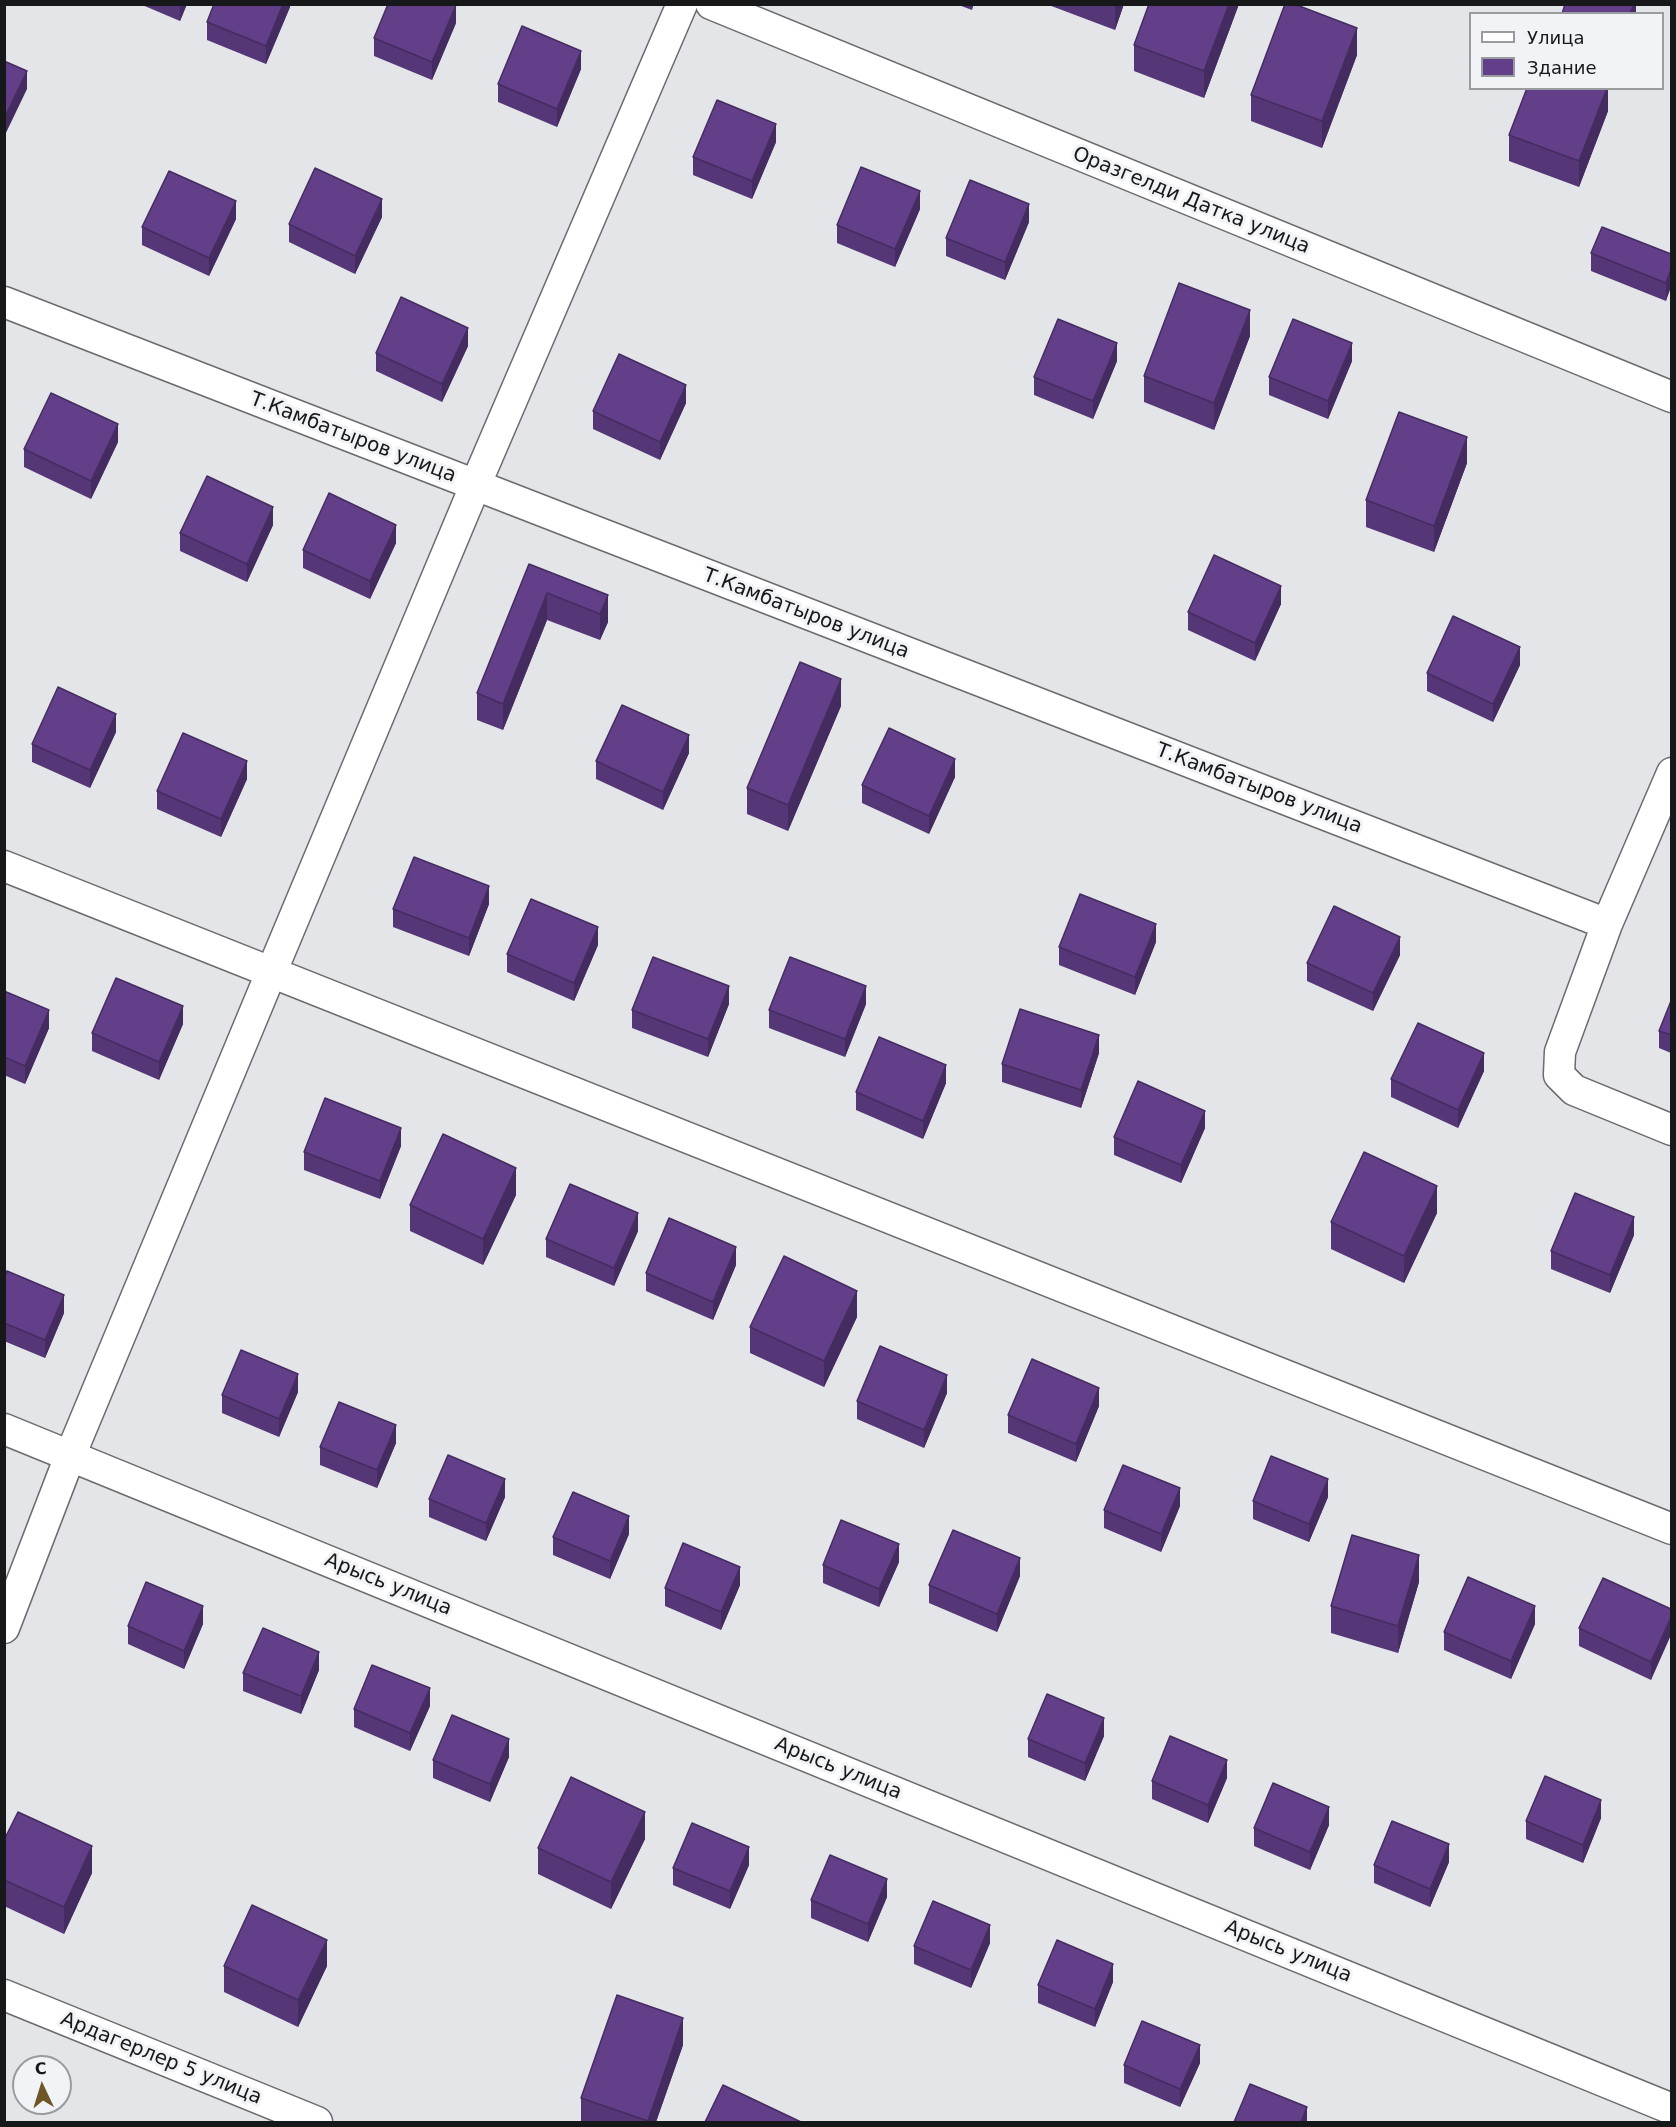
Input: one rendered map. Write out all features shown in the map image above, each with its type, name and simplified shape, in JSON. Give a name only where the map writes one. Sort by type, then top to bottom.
[{"type":"street","points":[[4,1628],[70,1455],[475,486],[682,4]]},
{"type":"street","name":"Оразгелди Датка улица","points":[[711,4],[1671,397]]},
{"type":"street","name":"Т.Камбатыров улица","points":[[4,302],[1607,924]]},
{"type":"street","points":[[1671,773],[1607,924],[1560,1052],[1559,1075],[1574,1090],[1671,1130]]},
{"type":"street","points":[[4,866],[1671,1529]]},
{"type":"street","name":"Арысь улица","points":[[4,1429],[1671,2109]]},
{"type":"street","name":"Ардагерлер 5 улица","points":[[4,1995],[317,2122]]},
{"type":"building","points":[[214,4],[283,4],[266,46],[207,22]]},
{"type":"building","points":[[388,4],[456,5],[432,62],[374,38]]},
{"type":"building","points":[[1149,4],[1229,4],[1204,71],[1134,45]]},
{"type":"building","points":[[1285,4],[1294,4],[1357,28],[1322,121],[1251,95]]},
{"type":"building","points":[[1565,4],[1634,4],[1631,12],[1563,12]]},
{"type":"building","points":[[522,26],[581,51],[557,109],[498,84]]},
{"type":"building","points":[[4,61],[27,71],[4,119]]},
{"type":"building","points":[[1526,90],[1606,90],[1579,161],[1509,135]]},
{"type":"building","points":[[717,100],[776,124],[752,181],[693,157]]},
{"type":"building","points":[[861,167],[920,191],[895,249],[837,225]]},
{"type":"building","points":[[315,168],[382,199],[355,256],[289,224]]},
{"type":"building","points":[[169,171],[236,201],[209,258],[142,227]]},
{"type":"building","points":[[970,180],[1029,204],[1005,262],[946,238]]},
{"type":"building","points":[[1602,227],[1671,254],[1671,269],[1666,283],[1591,253]]},
{"type":"building","points":[[1179,283],[1250,310],[1214,403],[1144,376]]},
{"type":"building","points":[[401,297],[468,328],[442,384],[376,353]]},
{"type":"building","points":[[1058,319],[1117,343],[1093,401],[1034,377]]},
{"type":"building","points":[[1293,319],[1352,343],[1328,401],[1269,377]]},
{"type":"building","points":[[619,354],[686,385],[660,442],[593,411]]},
{"type":"building","points":[[51,393],[118,424],[91,481],[24,449]]},
{"type":"building","points":[[1399,412],[1467,437],[1434,526],[1366,500]]},
{"type":"building","points":[[207,476],[273,507],[247,564],[180,533]]},
{"type":"building","points":[[329,493],[396,525],[370,581],[303,550]]},
{"type":"building","points":[[1214,555],[1281,586],[1255,643],[1188,612]]},
{"type":"building","points":[[529,564],[608,595],[600,614],[547,593],[503,704],[477,693]]},
{"type":"building","points":[[1453,616],[1520,647],[1493,704],[1427,673]]},
{"type":"building","points":[[800,662],[841,679],[788,805],[747,788]]},
{"type":"building","points":[[58,687],[116,714],[90,770],[32,744]]},
{"type":"building","points":[[622,705],[689,735],[663,792],[596,761]]},
{"type":"building","points":[[889,728],[955,759],[929,816],[862,785]]},
{"type":"building","points":[[183,733],[247,761],[221,819],[157,791]]},
{"type":"building","points":[[414,857],[489,886],[469,938],[393,909]]},
{"type":"building","points":[[1080,894],[1156,924],[1135,977],[1059,947]]},
{"type":"building","points":[[531,899],[598,927],[574,983],[507,954]]},
{"type":"building","points":[[1334,906],[1400,937],[1373,993],[1307,963]]},
{"type":"building","points":[[653,957],[729,986],[708,1039],[632,1010]]},
{"type":"building","points":[[790,957],[866,986],[845,1039],[769,1010]]},
{"type":"building","points":[[116,978],[183,1006],[159,1062],[92,1033]]},
{"type":"building","points":[[4,991],[49,1010],[25,1066],[4,1057]]},
{"type":"building","points":[[1671,1001],[1671,1035],[1659,1031]]},
{"type":"building","points":[[1020,1009],[1099,1035],[1081,1090],[1002,1064]]},
{"type":"building","points":[[1418,1023],[1484,1053],[1458,1110],[1391,1079]]},
{"type":"building","points":[[879,1037],[946,1065],[923,1121],[856,1092]]},
{"type":"building","points":[[1138,1081],[1205,1111],[1181,1165],[1114,1137]]},
{"type":"building","points":[[325,1098],[401,1128],[380,1181],[304,1152]]},
{"type":"building","points":[[443,1134],[516,1168],[483,1239],[410,1205]]},
{"type":"building","points":[[1364,1152],[1437,1186],[1404,1256],[1331,1222]]},
{"type":"building","points":[[570,1184],[638,1213],[614,1268],[546,1239]]},
{"type":"building","points":[[1575,1193],[1634,1217],[1610,1275],[1551,1251]]},
{"type":"building","points":[[669,1218],[736,1247],[713,1302],[646,1273]]},
{"type":"building","points":[[784,1256],[857,1291],[824,1361],[750,1327]]},
{"type":"building","points":[[7,1271],[64,1295],[45,1340],[4,1323],[4,1278]]},
{"type":"building","points":[[880,1346],[947,1375],[924,1430],[857,1401]]},
{"type":"building","points":[[241,1350],[298,1374],[279,1419],[222,1395]]},
{"type":"building","points":[[1032,1359],[1099,1388],[1076,1444],[1008,1415]]},
{"type":"building","points":[[339,1402],[396,1425],[377,1470],[320,1447]]},
{"type":"building","points":[[448,1455],[505,1479],[486,1523],[429,1499]]},
{"type":"building","points":[[1271,1456],[1328,1479],[1309,1524],[1253,1501]]},
{"type":"building","points":[[1123,1465],[1180,1488],[1161,1534],[1104,1510]]},
{"type":"building","points":[[573,1492],[629,1516],[610,1561],[553,1537]]},
{"type":"building","points":[[841,1520],[899,1544],[879,1589],[823,1565]]},
{"type":"building","points":[[953,1530],[1020,1558],[997,1614],[929,1585]]},
{"type":"building","points":[[1352,1535],[1419,1555],[1398,1626],[1331,1606]]},
{"type":"building","points":[[683,1543],[740,1567],[721,1612],[665,1588]]},
{"type":"building","points":[[1468,1577],[1535,1606],[1511,1661],[1444,1632]]},
{"type":"building","points":[[1603,1578],[1671,1609],[1671,1617],[1651,1662],[1579,1628]]},
{"type":"building","points":[[146,1582],[203,1606],[184,1651],[128,1626]]},
{"type":"building","points":[[263,1628],[319,1652],[301,1696],[243,1673]]},
{"type":"building","points":[[372,1665],[430,1688],[410,1733],[354,1709]]},
{"type":"building","points":[[1047,1694],[1104,1718],[1085,1763],[1028,1739]]},
{"type":"building","points":[[452,1715],[509,1739],[490,1784],[433,1760]]},
{"type":"building","points":[[1170,1736],[1227,1760],[1208,1805],[1152,1781]]},
{"type":"building","points":[[1545,1776],[1601,1800],[1583,1845],[1526,1821]]},
{"type":"building","points":[[571,1777],[645,1812],[611,1882],[538,1848]]},
{"type":"building","points":[[1273,1783],[1329,1807],[1310,1852],[1254,1828]]},
{"type":"building","points":[[18,1812],[92,1846],[64,1907],[4,1880],[4,1840]]},
{"type":"building","points":[[1392,1821],[1449,1844],[1430,1889],[1374,1865]]},
{"type":"building","points":[[692,1823],[749,1847],[730,1891],[673,1868]]},
{"type":"building","points":[[830,1855],[887,1879],[868,1924],[811,1900]]},
{"type":"building","points":[[933,1901],[990,1925],[971,1970],[914,1946]]},
{"type":"building","points":[[252,1905],[327,1940],[298,2000],[224,1966]]},
{"type":"building","points":[[1057,1940],[1113,1964],[1095,2009],[1038,1985]]},
{"type":"building","points":[[617,1995],[683,2018],[648,2121],[581,2098]]},
{"type":"building","points":[[1142,2021],[1200,2045],[1180,2089],[1124,2065]]},
{"type":"building","points":[[1250,2084],[1307,2107],[1301,2122],[1234,2122]]},
{"type":"building","points":[[723,2085],[801,2122],[705,2122]]}]
